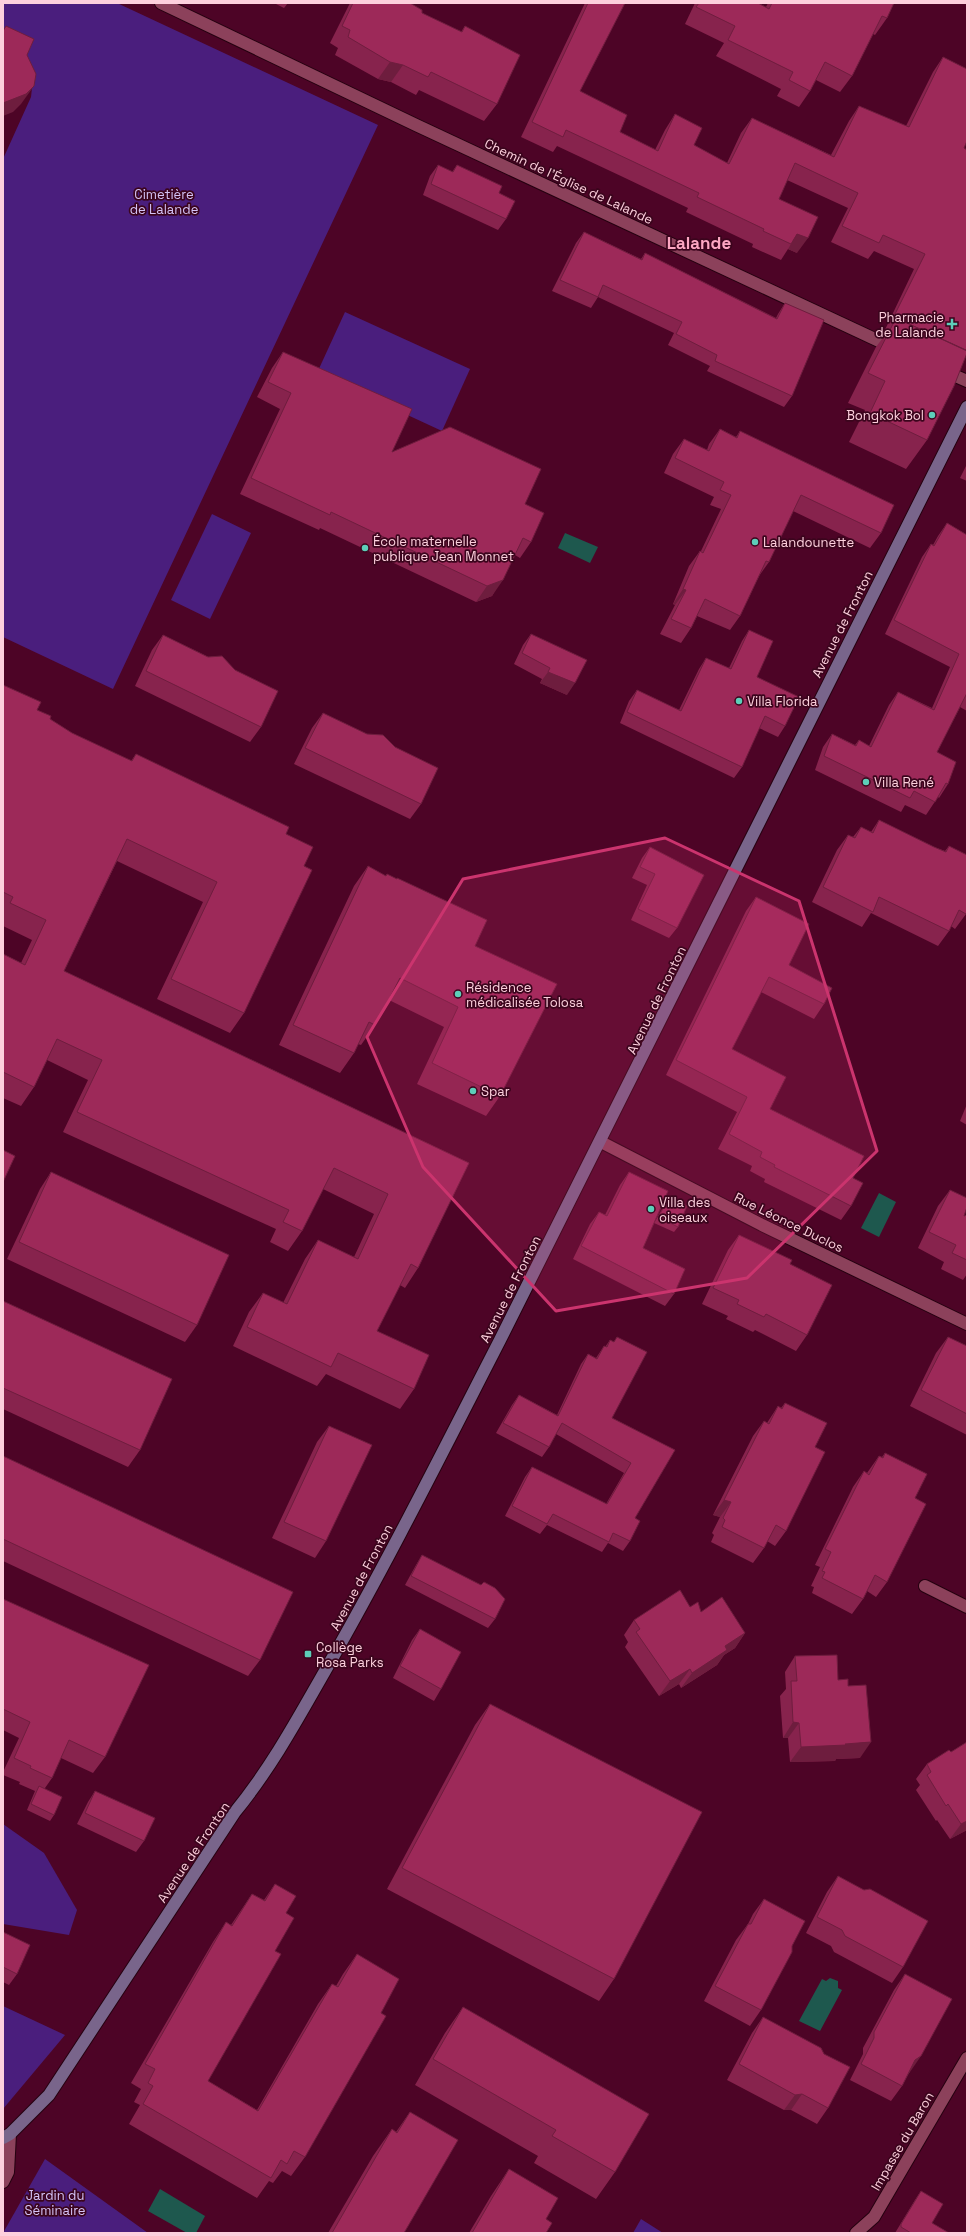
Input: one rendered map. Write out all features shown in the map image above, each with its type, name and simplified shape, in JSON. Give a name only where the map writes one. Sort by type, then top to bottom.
[{"type":"street","name":"Chemin de l'Église de Lalande","points":[[161,3],[423,129],[903,352]]},
{"type":"street","points":[[932,366],[967,381]]},
{"type":"street","name":"Avenue de Fronton","points":[[7,2136],[49,2095],[235,1812],[259,1783],[294,1727],[408,1519],[601,1142],[967,407]]},
{"type":"street","name":"Rue Léonce Duclos","points":[[601,1142],[762,1225],[967,1324]]},
{"type":"street","points":[[925,1586],[967,1607]]},
{"type":"street","name":"Impasse du Baron","points":[[856,2233],[874,2217],[967,2058]]},
{"type":"street","points":[[3,2182],[8,2172],[7,2136]]},
{"type":"highlighted area","points":[[665,838],[799,901],[877,1151],[747,1278],[556,1311],[423,1167],[367,1037],[463,879]]},
{"type":"green space","name":"Cimetière de Lalande","points":[[3,3],[117,3],[378,125],[113,689],[3,637],[3,159],[31,97],[32,88],[3,49]]},
{"type":"green space","points":[[345,312],[470,369],[442,431],[317,373]]},
{"type":"green space","points":[[212,514],[251,533],[210,619],[171,600]]},
{"type":"green space","points":[[3,1824],[44,1853],[77,1910],[69,1935],[3,1924]]},
{"type":"green space","points":[[3,2006],[65,2035],[3,2109]]},
{"type":"green space","name":"Jardin du Séminaire","points":[[45,2159],[148,2233],[3,2233]]},
{"type":"green space","points":[[641,2219],[663,2233],[633,2233]]},
{"type":"shaded area","points":[[565,533],[598,547],[590,563],[558,548]]},
{"type":"shaded area","points":[[879,1193],[896,1202],[879,1237],[861,1228]]},
{"type":"shaded area","points":[[830,1978],[838,1981],[838,1988],[842,1990],[820,2031],[799,2021],[822,1979],[826,1981]]},
{"type":"shaded area","points":[[160,2189],[205,2216],[196,2233],[187,2233],[148,2211]]},
{"type":"building","points":[[353,3],[410,3],[422,10],[422,13],[462,32],[465,26],[520,55],[497,104],[431,72],[428,77],[403,65],[390,62],[348,37],[350,30],[342,26]]},
{"type":"building","points":[[588,3],[625,3],[580,91],[627,115],[620,132],[658,151],[675,114],[702,128],[694,145],[729,164],[752,118],[834,157],[859,106],[909,127],[943,57],[967,69],[967,141],[964,148],[967,150],[966,350],[896,318],[893,318],[925,254],[883,235],[879,243],[842,226],[858,193],[795,163],[779,199],[818,217],[808,238],[797,234],[791,244],[763,231],[764,229],[697,197],[699,193],[634,162],[566,130],[563,137],[532,122]]},
{"type":"building","points":[[699,3],[758,3],[769,9],[772,3],[894,3],[887,18],[882,16],[852,76],[825,62],[810,91],[789,80],[793,72],[728,40],[735,26],[696,7]]},
{"type":"building","points":[[6,26],[34,39],[27,55],[36,74],[34,86],[26,94],[3,103],[3,31]]},
{"type":"building","points":[[438,165],[453,172],[457,165],[502,186],[499,193],[515,201],[506,219],[431,184]]},
{"type":"building","points":[[584,232],[642,260],[645,253],[777,319],[785,303],[824,320],[792,396],[715,361],[717,355],[676,334],[682,322],[603,285],[598,297],[560,280]]},
{"type":"building","points":[[896,318],[967,351],[954,386],[927,440],[870,413],[885,381],[868,373]]},
{"type":"building","points":[[283,352],[412,409],[392,452],[450,427],[541,469],[525,504],[544,513],[531,542],[523,538],[503,580],[487,586],[331,512],[330,515],[251,478],[291,393],[268,382]]},
{"type":"building","points":[[720,429],[737,438],[740,431],[894,505],[881,533],[801,495],[769,562],[766,561],[740,616],[705,599],[691,628],[671,619],[686,590],[683,589],[700,551],[703,553],[731,495],[720,490],[724,482],[675,458],[684,439],[709,451]]},
{"type":"building","points":[[947,523],[967,535],[967,693],[937,752],[956,762],[948,784],[946,783],[935,802],[914,791],[910,798],[824,756],[832,734],[856,746],[859,740],[871,747],[898,692],[934,710],[959,654],[894,620],[931,544],[934,546]]},
{"type":"building","points":[[749,630],[773,641],[757,677],[799,697],[785,726],[765,716],[742,767],[627,712],[637,690],[681,711],[706,658],[731,669]]},
{"type":"building","points":[[531,634],[587,660],[575,683],[548,672],[550,668],[522,653]]},
{"type":"building","points":[[163,635],[208,657],[222,656],[235,670],[278,691],[261,727],[146,671]]},
{"type":"building","points":[[3,685],[41,702],[37,710],[51,716],[50,719],[72,733],[132,761],[136,754],[289,827],[286,834],[313,847],[304,866],[312,870],[244,1013],[171,979],[217,882],[127,839],[64,971],[469,1163],[418,1268],[411,1264],[377,1331],[429,1355],[414,1389],[338,1353],[331,1367],[247,1327],[263,1293],[287,1304],[318,1240],[358,1259],[388,1194],[334,1168],[302,1231],[283,1222],[289,1210],[77,1112],[102,1060],[57,1039],[34,1087],[3,1072],[3,954],[25,965],[46,920],[10,903],[13,897],[3,892]]},
{"type":"building","points":[[323,713],[367,734],[383,735],[395,747],[438,768],[421,804],[305,748]]},
{"type":"building","points":[[879,820],[946,852],[949,846],[967,855],[967,911],[966,914],[959,910],[949,931],[879,897],[873,912],[823,887],[848,835],[855,838],[861,827],[873,833]]},
{"type":"building","points":[[650,847],[704,875],[677,928],[638,909],[655,874],[640,867]]},
{"type":"building","name":"Résidence médicalisée Tolosa","points":[[368,866],[386,876],[387,874],[397,878],[487,920],[475,946],[557,984],[500,1096],[432,1063],[458,1007],[400,978],[375,1025],[369,1022],[354,1053],[293,1025]]},
{"type":"building","points":[[756,897],[809,924],[789,965],[832,988],[824,1004],[769,977],[732,1049],[786,1077],[770,1109],[864,1156],[853,1178],[863,1183],[851,1206],[774,1167],[775,1165],[760,1157],[762,1152],[729,1134],[747,1097],[676,1060]]},
{"type":"building","points":[[3,1150],[15,1156],[3,1182]]},
{"type":"building","points":[[51,1172],[229,1255],[197,1325],[19,1242]]},
{"type":"building","points":[[629,1172],[668,1191],[643,1248],[685,1269],[674,1294],[581,1246],[599,1212],[607,1216]]},
{"type":"building","points":[[950,1190],[967,1198],[967,1207],[964,1216],[967,1215],[967,1260],[952,1253],[956,1245],[929,1232]]},
{"type":"building","points":[[670,1197],[687,1206],[678,1227],[658,1217]]},
{"type":"building","points":[[739,1235],[792,1260],[790,1264],[832,1285],[807,1335],[766,1314],[764,1317],[737,1304],[739,1300],[713,1288]]},
{"type":"building","points":[[3,1301],[172,1379],[140,1450],[3,1388]]},
{"type":"building","points":[[617,1337],[647,1352],[612,1418],[675,1450],[635,1518],[640,1521],[630,1541],[613,1533],[609,1542],[553,1514],[547,1524],[512,1506],[532,1467],[607,1504],[631,1463],[562,1423],[549,1447],[503,1423],[519,1395],[558,1416],[588,1354],[597,1359],[604,1346],[607,1347],[610,1340],[614,1342]]},
{"type":"building","points":[[948,1337],[967,1346],[967,1414],[921,1390]]},
{"type":"building","points":[[785,1403],[827,1423],[815,1447],[825,1452],[786,1531],[776,1525],[764,1548],[722,1527],[725,1520],[723,1518],[731,1502],[724,1500],[764,1421],[769,1424],[778,1406],[782,1409]]},
{"type":"building","points":[[329,1426],[372,1445],[326,1541],[284,1522]]},
{"type":"building","points":[[885,1453],[927,1474],[915,1498],[926,1504],[887,1582],[875,1575],[863,1599],[822,1578],[825,1572],[822,1571],[831,1552],[825,1549],[864,1471],[869,1475],[879,1456],[883,1458]]},
{"type":"building","points":[[3,1456],[293,1592],[260,1660],[3,1539]]},
{"type":"building","points":[[422,1555],[481,1585],[484,1582],[495,1588],[505,1599],[495,1619],[411,1576]]},
{"type":"building","points":[[680,1590],[690,1607],[698,1602],[701,1612],[722,1597],[745,1633],[725,1646],[727,1650],[692,1673],[690,1669],[670,1681],[636,1632],[640,1629],[634,1620]]},
{"type":"building","points":[[3,1599],[149,1665],[105,1757],[69,1740],[52,1778],[30,1768],[31,1766],[14,1758],[30,1722],[3,1709]]},
{"type":"building","points":[[420,1629],[461,1652],[441,1689],[400,1666]]},
{"type":"building","points":[[837,1655],[838,1680],[848,1679],[848,1686],[866,1685],[871,1742],[845,1744],[846,1745],[801,1747],[799,1723],[793,1722],[791,1681],[797,1681],[795,1656]]},
{"type":"building","points":[[490,1704],[702,1812],[614,1979],[402,1868]]},
{"type":"building","points":[[967,1742],[967,1821],[961,1824],[948,1804],[946,1806],[927,1775],[931,1772],[927,1764],[949,1750],[951,1752]]},
{"type":"building","points":[[39,1786],[62,1797],[54,1815],[31,1804]]},
{"type":"building","points":[[95,1791],[155,1818],[144,1841],[85,1813]]},
{"type":"building","points":[[838,1876],[864,1890],[870,1889],[928,1921],[903,1967],[845,1936],[842,1930],[817,1917]]},
{"type":"building","points":[[275,1884],[296,1896],[286,1913],[294,1918],[275,1951],[281,1954],[208,2081],[258,2111],[332,1984],[338,1987],[357,1954],[399,1979],[381,2013],[386,2016],[305,2157],[294,2151],[287,2164],[281,2160],[271,2178],[143,2104],[153,2086],[148,2083],[155,2069],[145,2064],[226,1922],[232,1926],[252,1894],[265,1901]]},
{"type":"building","points":[[764,1899],[805,1921],[792,1946],[792,1952],[761,2010],[715,1986],[748,1924],[751,1924]]},
{"type":"building","points":[[3,1932],[30,1945],[17,1974],[3,1967]]},
{"type":"building","points":[[905,1974],[952,1999],[921,2056],[915,2060],[902,2086],[861,2064],[874,2038],[874,2032]]},
{"type":"building","points":[[463,2007],[649,2114],[615,2172],[552,2136],[556,2130],[433,2059]]},
{"type":"building","points":[[763,2017],[821,2048],[824,2054],[850,2067],[828,2108],[802,2094],[795,2095],[739,2064]]},
{"type":"building","points":[[410,2112],[458,2140],[404,2233],[332,2233],[392,2129],[397,2133]]},
{"type":"building","points":[[509,2169],[558,2198],[546,2219],[552,2223],[546,2233],[472,2233]]},
{"type":"building","points":[[921,2191],[943,2204],[932,2223],[949,2233],[911,2233],[901,2227],[901,2224]]},
{"type":"place","name":"Pharmacie de Lalande","points":[[952,324]]},
{"type":"place","name":"Bongkok Bol","points":[[932,415]]},
{"type":"place","name":"Lalandounette","points":[[755,542]]},
{"type":"place","name":"École maternelle publique Jean Monnet","points":[[365,548]]},
{"type":"place","name":"Villa Florida","points":[[739,701]]},
{"type":"place","name":"Villa René","points":[[866,782]]},
{"type":"place","name":"Résidence médicalisée Tolosa","points":[[458,994]]},
{"type":"place","name":"Spar","points":[[473,1091]]},
{"type":"place","name":"Villa des oiseaux","points":[[651,1209]]},
{"type":"place","name":"Collège Rosa Parks","points":[[308,1654]]},
{"type":"district","name":"Lalande","points":[[699,243]]}]
